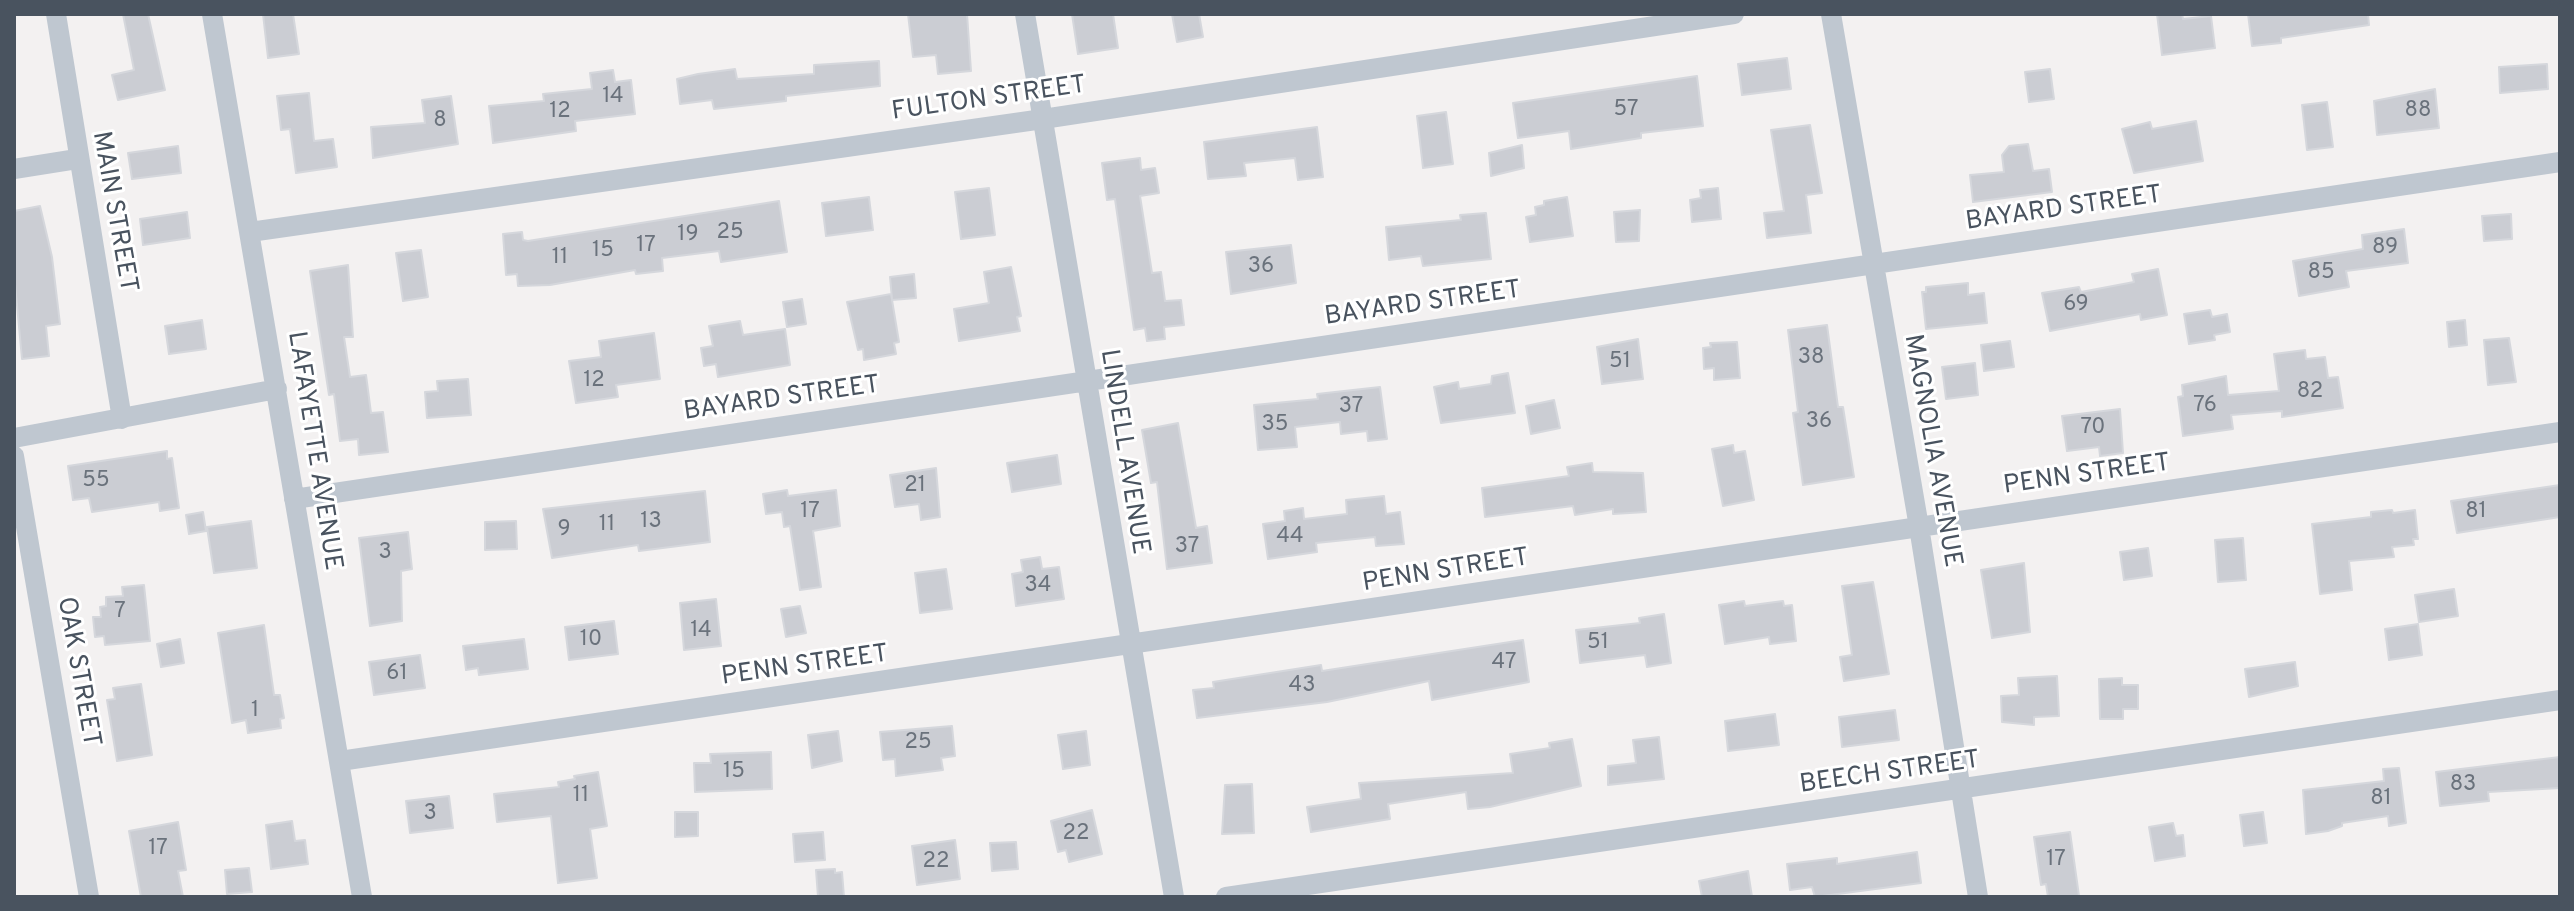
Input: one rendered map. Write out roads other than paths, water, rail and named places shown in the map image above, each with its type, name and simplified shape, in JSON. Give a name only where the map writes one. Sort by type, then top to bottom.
[{"type":"street","name":"MAIN STREET","points":[[56,14],[77,159],[122,419]]},
{"type":"street","name":"LAFAYETTE AVENUE","points":[[212,14],[362,897]]},
{"type":"street","name":"LINDELL AVENUE","points":[[1025,14],[1084,381],[1174,897]]},
{"type":"street","name":"FULTON STREET","points":[[250,232],[1043,119],[1734,14]]},
{"type":"street","name":"MAGNOLIA AVENUE","points":[[1831,14],[1919,527],[1978,897]]},
{"type":"street","points":[[14,169],[77,159]]},
{"type":"street","name":"BAYARD STREET","points":[[294,499],[2560,162]]},
{"type":"street","points":[[14,438],[277,389]]},
{"type":"street","name":"PENN STREET","points":[[340,761],[2560,432]]},
{"type":"street","name":"OAK STREET","points":[[14,456],[89,897]]},
{"type":"street","name":"BEECH STREET","points":[[1226,897],[2560,700]]}]
